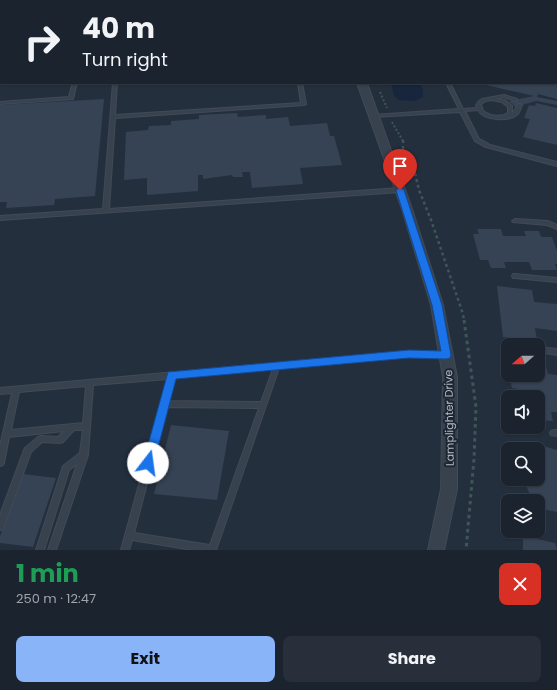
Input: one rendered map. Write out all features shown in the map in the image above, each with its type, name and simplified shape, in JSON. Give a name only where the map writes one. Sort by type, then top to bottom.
[{"type":"street","name":"Lamplighter Drive","points":[[362,84],[400,190],[437,305],[450,377],[449,489],[436,550]]},
{"type":"lane","points":[[0,103],[71,98],[75,84]]},
{"type":"lane","points":[[106,210],[115,84]]},
{"type":"lane","points":[[112,117],[304,104],[300,84]]},
{"type":"lane","points":[[449,84],[478,140],[488,146],[557,164]]},
{"type":"lane","points":[[478,109],[479,103],[487,99],[499,96],[514,100]]},
{"type":"lane","points":[[487,99],[498,100],[507,104],[511,110],[510,113],[504,117]]},
{"type":"lane","points":[[374,116],[478,109],[489,116],[504,117],[514,115],[518,112],[520,106]]},
{"type":"lane","points":[[0,218],[400,190]]},
{"type":"lane","points":[[515,221],[548,223],[557,227]]},
{"type":"lane","points":[[515,276],[557,280]]},
{"type":"lane","points":[[547,351],[557,352]]},
{"type":"lane","points":[[0,391],[409,354],[446,355]]},
{"type":"lane","points":[[128,536],[212,549],[277,366]]},
{"type":"lane","points":[[125,550],[172,375]]},
{"type":"lane","points":[[52,550],[84,455],[90,383]]},
{"type":"lane","points":[[0,463],[16,389]]},
{"type":"lane","points":[[165,404],[263,405]]},
{"type":"lane","points":[[6,434],[87,426]]},
{"type":"lane","points":[[0,526],[28,450],[41,439],[60,440],[73,427]]},
{"type":"lane","points":[[40,550],[66,468],[84,455]]},
{"type":"green space","points":[[0,84],[26,84],[0,85]]},
{"type":"water","points":[[391,84],[420,84],[423,90],[423,97],[415,101],[398,100],[394,95]]},
{"type":"building","points":[[481,84],[557,84],[557,99],[538,94],[537,97],[557,101],[557,105],[536,101],[515,107],[509,101],[534,96]]},
{"type":"building","points":[[104,99],[95,196],[55,199],[54,205],[6,208],[7,202],[0,202],[0,105]]},
{"type":"building","points":[[536,103],[557,108],[557,145],[523,137],[530,119],[524,118],[529,105],[535,106]]},
{"type":"building","points":[[237,113],[238,117],[266,115],[266,119],[288,117],[290,126],[327,123],[330,136],[334,136],[342,165],[300,168],[303,184],[252,188],[250,172],[242,172],[243,177],[233,177],[232,175],[203,179],[203,175],[198,175],[198,191],[147,195],[147,178],[124,180],[126,132],[148,130],[149,126],[171,125],[171,121],[199,119],[199,115]]},
{"type":"building","points":[[477,229],[501,229],[503,236],[526,236],[524,231],[539,231],[541,237],[552,237],[557,251],[557,264],[555,264],[557,270],[532,270],[529,262],[504,262],[506,268],[491,268],[488,260],[480,260],[473,234],[479,234]]},
{"type":"building","points":[[497,286],[532,290],[534,302],[557,304],[557,331],[535,328],[537,338],[503,337]]},
{"type":"building","points":[[545,367],[548,374],[557,375],[557,412],[551,412],[553,421],[545,420],[545,390],[519,390],[512,388],[511,382],[545,382]]},
{"type":"building","points":[[171,425],[229,431],[217,500],[154,494]]},
{"type":"building","points":[[545,447],[557,450],[557,512],[545,509],[545,494],[530,494],[526,486],[545,486]]},
{"type":"building","points":[[23,474],[56,478],[33,547],[0,543],[0,536]]},
{"type":"building","points":[[532,538],[555,543],[557,550],[523,550],[523,539]]},
{"type":"route","points":[[148,463],[172,375],[409,354],[446,355],[437,305],[400,190]]}]
